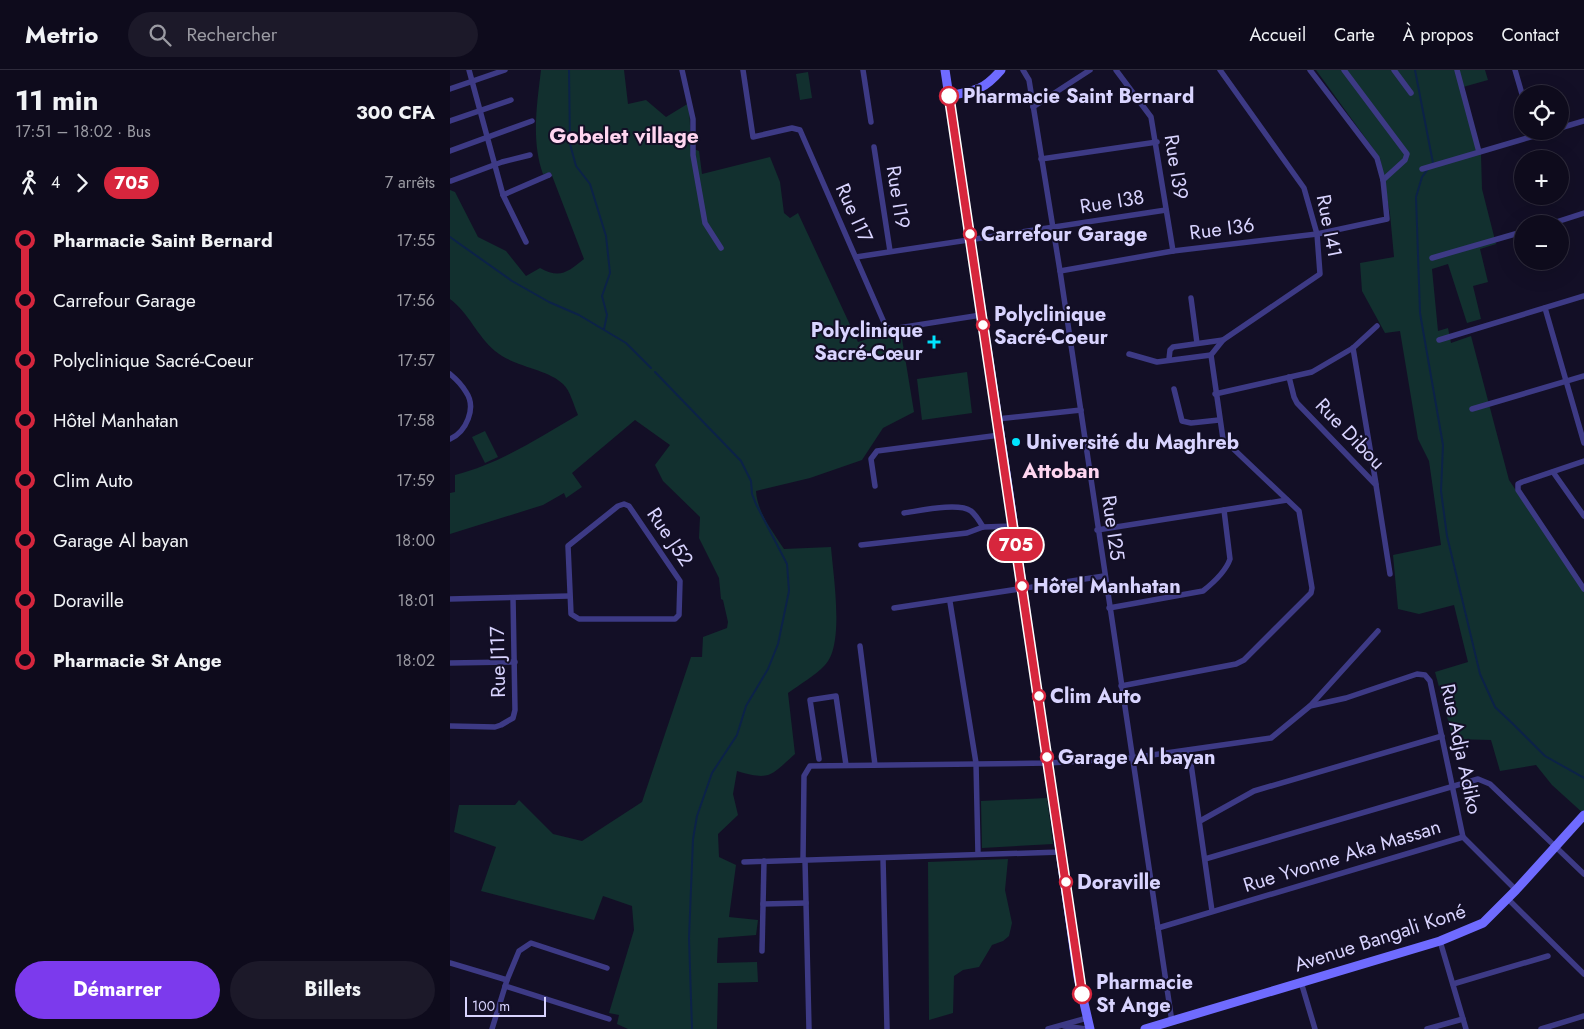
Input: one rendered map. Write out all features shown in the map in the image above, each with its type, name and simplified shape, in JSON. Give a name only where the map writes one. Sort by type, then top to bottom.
[{"type":"street","points":[[469,70],[503,195],[526,242]]},
{"type":"street","points":[[450,89],[505,70]]},
{"type":"street","points":[[682,70],[693,119],[693,155],[706,223],[720,248]]},
{"type":"street","name":"Rue I17","points":[[743,70],[753,137],[792,128],[800,130],[888,329],[982,315]]},
{"type":"street","points":[[863,70],[871,122]]},
{"type":"street","points":[[945,70],[1014,526],[1078,977],[1090,1029]]},
{"type":"street","points":[[949,96],[978,91],[990,83],[1001,70]]},
{"type":"street","name":"Rue I25","points":[[1022,70],[1029,80],[1060,271],[1108,608],[1172,1022]]},
{"type":"street","points":[[1034,107],[1090,70]]},
{"type":"street","name":"Rue I39","points":[[1116,70],[1147,108],[1152,117],[1173,251]]},
{"type":"street","name":"Rue I41","points":[[1212,355],[1223,340],[1320,274],[1316,234],[1304,188],[1220,70]]},
{"type":"street","points":[[1310,70],[1377,158],[1383,180],[1405,160],[1407,154],[1344,70]]},
{"type":"street","points":[[1394,70],[1411,93]]},
{"type":"street","points":[[1457,70],[1479,152]]},
{"type":"street","points":[[1515,70],[1519,85]]},
{"type":"street","points":[[450,121],[511,100]]},
{"type":"street","points":[[1569,125],[1584,120]]},
{"type":"street","points":[[450,151],[532,121]]},
{"type":"street","points":[[1422,169],[1516,140]]},
{"type":"street","points":[[1041,159],[1157,142]]},
{"type":"street","name":"Rue I19","points":[[874,147],[890,251]]},
{"type":"street","points":[[451,181],[530,155]]},
{"type":"street","points":[[503,195],[549,175]]},
{"type":"street","name":"Rue I36","points":[[1060,271],[1173,251],[1316,234],[1387,219],[1383,180]]},
{"type":"street","name":"Rue I38","points":[[856,257],[1166,210]]},
{"type":"street","points":[[1569,218],[1584,213]]},
{"type":"street","points":[[1432,258],[1514,234]]},
{"type":"street","points":[[1440,340],[1584,296]]},
{"type":"street","points":[[1191,298],[1197,343]]},
{"type":"street","points":[[1544,308],[1584,443]]},
{"type":"street","points":[[1215,394],[1312,372],[1353,348],[1377,326]]},
{"type":"street","points":[[1170,359],[1170,350],[1173,346],[1223,340]]},
{"type":"street","points":[[1353,348],[1376,485]]},
{"type":"street","points":[[1120,686],[1236,664],[1244,660],[1311,593],[1313,582],[1299,511],[1223,439],[1215,394],[1212,355],[1158,362],[1130,354]]},
{"type":"street","points":[[450,374],[466,391],[471,404],[463,429],[457,436],[450,439]]},
{"type":"street","points":[[1472,409],[1584,376]]},
{"type":"street","name":"Rue Dibou","points":[[1289,377],[1297,403],[1376,485],[1390,574]]},
{"type":"street","points":[[1174,389],[1182,421],[1191,423],[1219,420]]},
{"type":"street","points":[[998,418],[1081,410]]},
{"type":"street","points":[[875,486],[871,459],[877,451],[1000,435]]},
{"type":"street","points":[[1584,462],[1518,484],[1518,490],[1525,502],[1584,589]]},
{"type":"street","points":[[1553,472],[1584,516]]},
{"type":"street","points":[[1097,530],[1287,500]]},
{"type":"street","name":"Rue J52","points":[[624,504],[629,506],[680,583],[679,615],[672,620],[576,619],[571,614],[570,596],[569,544],[618,506],[624,504]]},
{"type":"street","points":[[904,513],[942,508],[965,508],[975,515],[983,527]]},
{"type":"street","points":[[1108,608],[1203,591],[1207,588],[1228,565],[1230,559],[1224,510]]},
{"type":"street","points":[[861,546],[966,533],[983,527],[1014,526]]},
{"type":"street","points":[[894,608],[950,602],[1104,576]]},
{"type":"street","points":[[450,598],[570,596]]},
{"type":"street","name":"Rue J117","points":[[450,726],[495,726],[508,722],[513,718],[515,710],[515,662],[513,598]]},
{"type":"street","points":[[950,602],[976,763],[978,854]]},
{"type":"street","points":[[1310,706],[1378,631]]},
{"type":"street","points":[[860,646],[874,765]]},
{"type":"street","points":[[450,663],[515,662]]},
{"type":"street","name":"Rue Adja Adiko","points":[[809,1029],[804,860],[806,771],[810,766],[1048,762],[1131,758],[1272,738],[1310,706],[1346,698],[1417,674],[1425,675],[1430,681],[1463,837]]},
{"type":"street","points":[[819,759],[810,700],[836,696],[846,765]]},
{"type":"street","points":[[1200,821],[1254,791],[1442,736]]},
{"type":"street","points":[[1189,750],[1212,912]]},
{"type":"street","points":[[1205,859],[1478,779],[1485,780],[1584,874]]},
{"type":"street","name":"Avenue Bangali Koné","points":[[1145,1029],[1440,941],[1483,923],[1508,899],[1584,815]]},
{"type":"street","name":"Rue Yvonne Aka Massan","points":[[1158,928],[1463,837],[1516,890]]},
{"type":"street","points":[[744,862],[1061,852]]},
{"type":"street","points":[[883,858],[887,1029]]},
{"type":"street","points":[[762,951],[764,861]]},
{"type":"street","points":[[1508,899],[1584,974]]},
{"type":"street","points":[[763,904],[806,904]]},
{"type":"street","points":[[1440,941],[1466,1029]]},
{"type":"street","points":[[492,1029],[506,983],[519,951],[528,944],[607,968]]},
{"type":"street","points":[[1453,984],[1548,956]]},
{"type":"street","points":[[450,963],[609,1019]]},
{"type":"street","points":[[1302,982],[1315,1029]]},
{"type":"street","points":[[1541,1029],[1584,1016]]},
{"type":"street","points":[[1048,1029],[1087,1018]]},
{"type":"street","points":[[1427,1029],[1463,1019]]},
{"type":"street","points":[[1061,1026],[1086,1029]]},
{"type":"green space","points":[[541,70],[624,70],[628,104],[646,100],[666,117],[689,103],[691,148],[699,151],[702,174],[770,157],[780,182],[784,213],[790,218],[798,213],[858,342],[883,334],[902,339],[914,412],[883,428],[862,460],[810,478],[756,491],[762,514],[784,549],[831,547],[836,609],[835,642],[831,655],[825,665],[788,693],[795,754],[775,772],[764,776],[737,771],[733,794],[738,815],[718,834],[719,857],[736,865],[729,917],[758,920],[756,935],[718,938],[717,963],[757,962],[758,982],[718,983],[717,1029],[628,1029],[617,1024],[619,1015],[609,1013],[634,930],[632,906],[603,896],[594,920],[481,891],[496,847],[454,832],[459,805],[515,805],[519,800],[553,834],[582,841],[642,802],[691,657],[702,657],[703,637],[727,628],[728,622],[723,600],[721,599],[719,578],[699,538],[700,517],[663,481],[655,465],[670,445],[635,420],[572,473],[582,487],[566,498],[564,493],[543,505],[450,534],[450,493],[455,492],[455,475],[503,457],[578,415],[570,394],[563,384],[549,375],[512,361],[495,351],[483,339],[463,311],[450,299],[450,190],[455,192],[478,237],[506,251],[526,276],[540,268],[553,273],[564,272],[584,259],[551,173],[543,174],[539,161],[536,122]]},
{"type":"green space","points":[[1316,70],[1485,70],[1488,80],[1463,87],[1481,155],[1482,189],[1496,244],[1480,249],[1488,282],[1473,286],[1481,319],[1467,323],[1448,264],[1432,269],[1438,331],[1448,328],[1451,343],[1471,336],[1509,480],[1584,591],[1584,814],[1552,785],[1536,765],[1500,771],[1491,740],[1453,739],[1435,672],[1468,662],[1454,605],[1419,614],[1398,609],[1393,555],[1441,545],[1429,461],[1418,439],[1400,331],[1385,333],[1362,291],[1360,263],[1394,257],[1390,214],[1380,158]]},
{"type":"green space","points":[[808,72],[812,98],[800,100],[796,74]]},
{"type":"green space","points":[[967,372],[972,413],[922,420],[917,379]]},
{"type":"green space","points":[[485,431],[498,457],[485,463],[472,437]]},
{"type":"green space","name":"Doraville","points":[[1047,798],[1053,844],[982,848],[981,801]]},
{"type":"green space","points":[[1008,859],[1005,890],[1012,923],[1009,936],[1003,941],[992,945],[979,967],[963,970],[954,976],[953,1013],[929,1020],[928,862]]},
{"type":"waterway","points":[[569,70],[570,144],[576,166],[590,184],[606,236],[610,273],[602,296],[607,315],[604,329]]},
{"type":"waterway","points":[[1415,70],[1433,163]]},
{"type":"waterway","points":[[1428,169],[1422,177],[1416,197],[1420,313],[1443,445],[1441,491],[1447,536],[1480,674],[1495,707],[1545,756],[1584,778]]},
{"type":"waterway","points":[[450,237],[512,281],[549,302],[579,315],[626,343],[651,368]]},
{"type":"waterway","points":[[655,372],[741,461],[751,481],[752,494],[756,504],[787,564],[789,591],[778,644],[768,669],[746,706],[737,735],[712,773],[697,816],[693,839],[689,938],[692,1029]]},
{"type":"bus line","name":"705","points":[[949,96],[962,172],[1078,977],[1082,994]]},
{"type":"place","name":"Pharmacie Saint Bernard","points":[[949,96]]},
{"type":"place","name":"Carrefour Garage","points":[[970,234]]},
{"type":"place","name":"Polyclinique Sacré-Coeur","points":[[983,325]]},
{"type":"place","name":"Polyclinique Sacré-Cœur","points":[[934,342]]},
{"type":"place","name":"Université du Maghreb","points":[[1016,442]]},
{"type":"place","name":"Hôtel Manhatan","points":[[1022,586]]},
{"type":"place","name":"Clim Auto","points":[[1039,696]]},
{"type":"place","name":"Garage Al bayan","points":[[1047,757]]},
{"type":"place","name":"Doraville","points":[[1066,882]]},
{"type":"place","name":"Pharmacie St Ange","points":[[1082,994]]},
{"type":"district","name":"Gobelet village","points":[[624,136]]},
{"type":"district","name":"Attoban","points":[[1061,471]]}]
